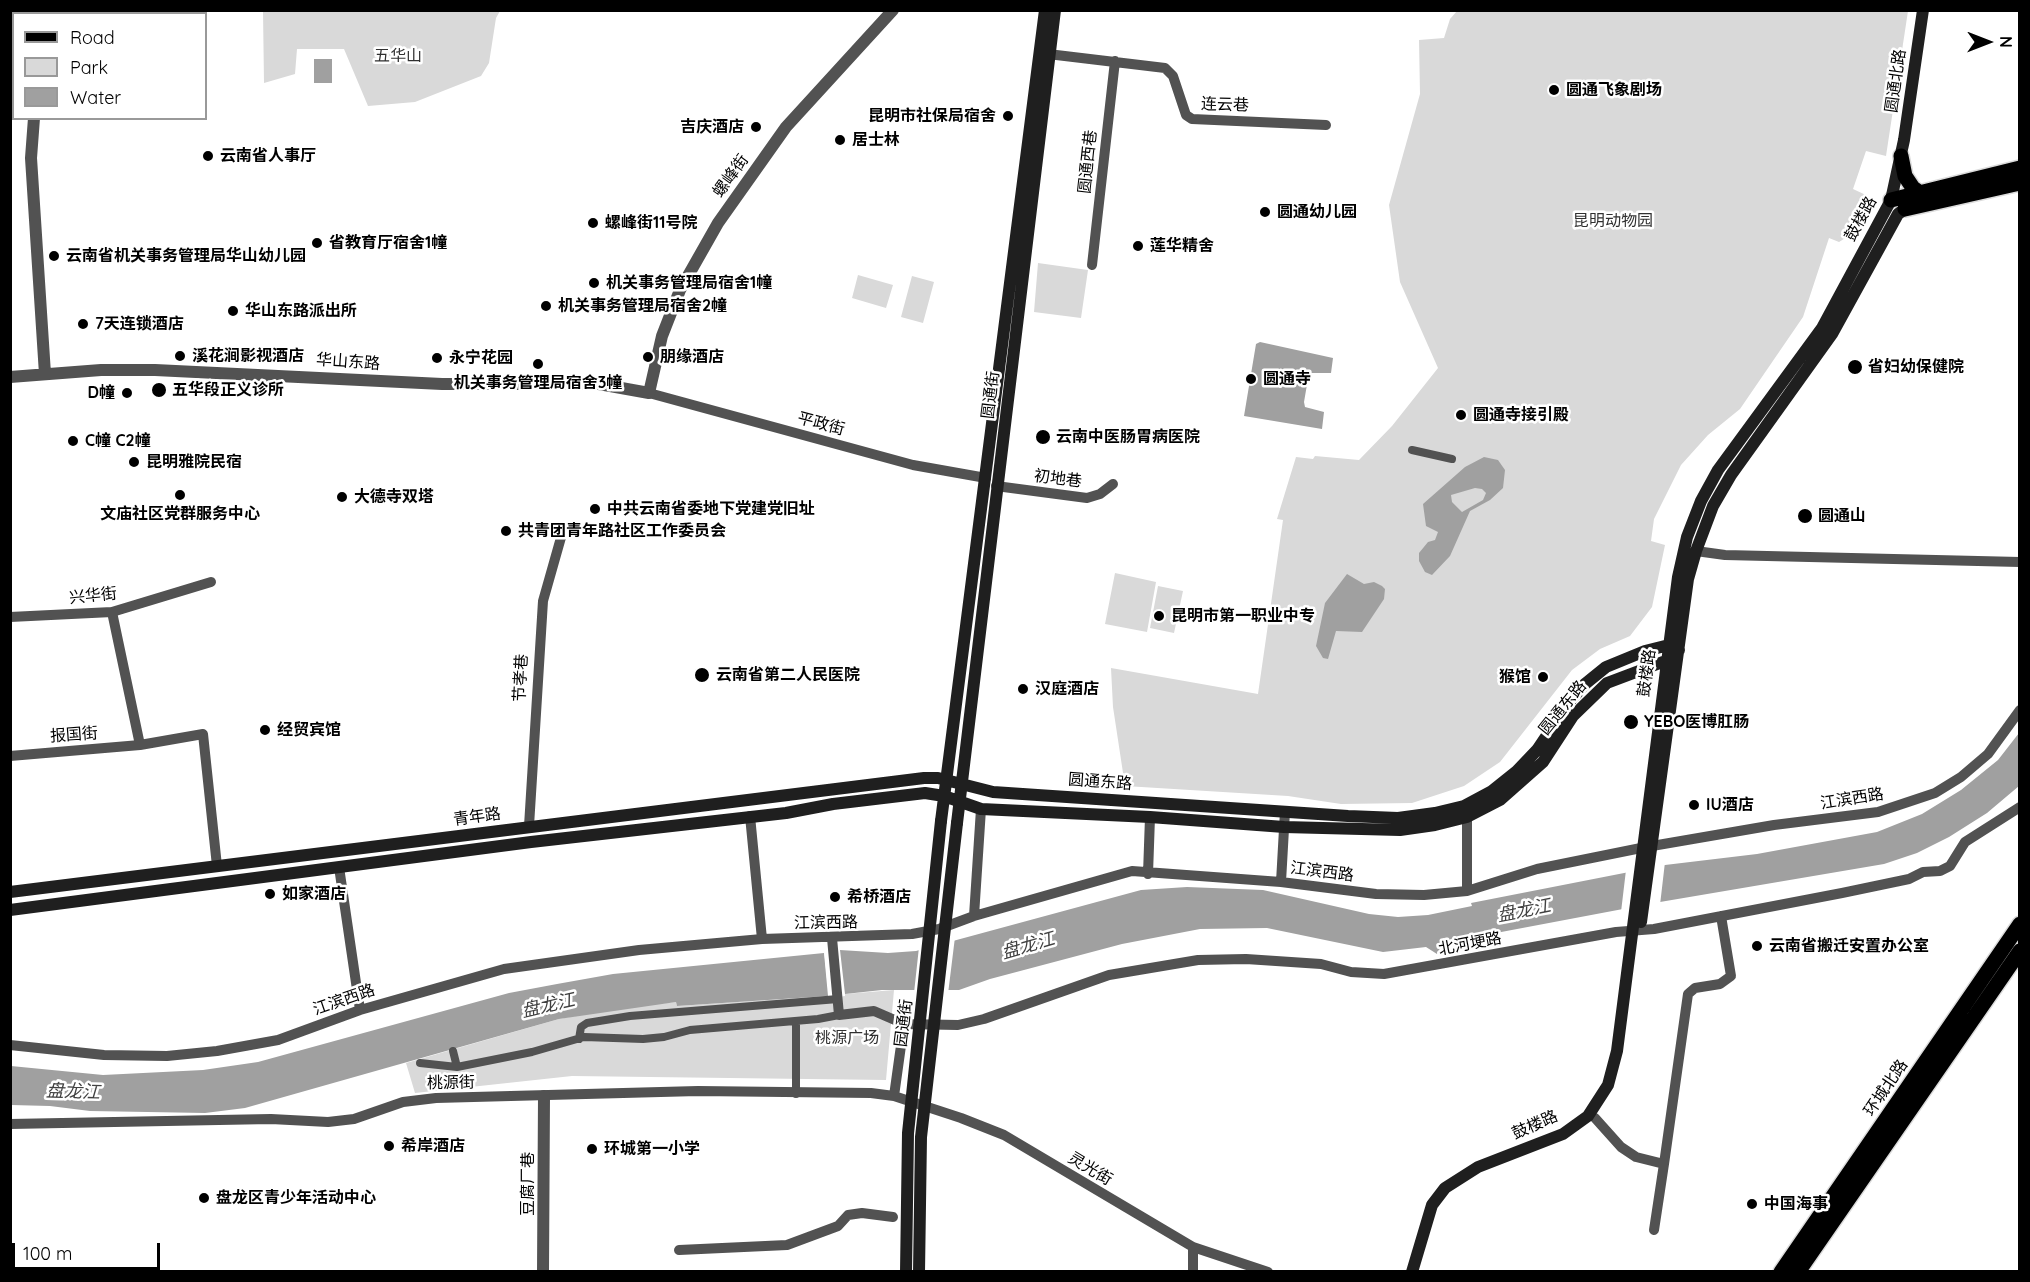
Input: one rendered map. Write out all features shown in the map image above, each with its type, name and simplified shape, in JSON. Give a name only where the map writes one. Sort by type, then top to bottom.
[{"type":"main road","name":"圆通街","points":[[947,780],[991,482],[1044,54],[1045,10]]},
{"type":"main road","name":"圆通街","points":[[1044,54],[1055,10]]},
{"type":"main road","name":"圆通北路","points":[[1899,204],[1901,156],[1923,10]]},
{"type":"main road","points":[[1901,156],[1905,176],[1918,192],[1940,199]]},
{"type":"main road","name":"鼓楼路","points":[[1647,847],[1674,647],[1681,559],[1701,501],[1719,470],[1822,328],[1899,204],[1918,192],[2019,168]]},
{"type":"main road","name":"鼓楼路","points":[[1899,204],[1940,199],[2019,183]]},
{"type":"main road","name":"鼓楼路","points":[[1674,647],[1696,551],[1713,506],[1731,475],[1832,334],[1899,204]]},
{"type":"main road","name":"圆通街","points":[[962,784],[991,482]]},
{"type":"main road","name":"圆通东路","points":[[944,795],[981,808],[1284,827],[1400,830],[1467,817],[1500,800],[1542,762],[1573,716],[1606,682],[1668,660],[1674,647]]},
{"type":"main road","name":"圆通东路","points":[[947,780],[993,792],[1398,818],[1464,806],[1492,791],[1517,771],[1537,750],[1578,693],[1606,667],[1645,651],[1674,647]]},
{"type":"main road","name":"鼓楼路","points":[[1412,1272],[1432,1205],[1445,1188],[1478,1167],[1563,1134],[1588,1116],[1598,1102],[1614,1068],[1645,866],[1668,660]]},
{"type":"main road","name":"青年路","points":[[10,892],[924,778],[947,780]]},
{"type":"main road","name":"园通街","points":[[906,1272],[908,1133],[947,780]]},
{"type":"main road","name":"园通街","points":[[919,1272],[921,1137],[962,784]]},
{"type":"main road","name":"青年路","points":[[10,910],[914,794],[944,795]]},
{"type":"main road","name":"鼓楼路","points":[[1419,1272],[1438,1209],[1450,1194],[1480,1174],[1566,1140],[1595,1118],[1615,1088],[1621,1070],[1637,924]]},
{"type":"main road","name":"环城北路","points":[[1781,1272],[2019,924]]},
{"type":"main road","name":"环城北路","points":[[1798,1272],[2019,951]]},
{"type":"street","name":"螺峰街","points":[[649,393],[662,336],[683,284],[717,223],[786,127],[892,10]]},
{"type":"street","name":"连云巷","points":[[1044,54],[1166,68],[1173,76],[1186,115],[1192,119],[1326,125]]},
{"type":"street","name":"圆通西巷","points":[[1092,265],[1114,61]]},
{"type":"street","points":[[34,120],[31,159],[45,374]]},
{"type":"street","points":[[590,307],[644,305],[673,309]]},
{"type":"street","name":"华山东路","points":[[10,377],[112,370],[177,370],[442,384],[599,384],[649,393]]},
{"type":"street","name":"平政街","points":[[649,393],[913,465],[991,482]]},
{"type":"street","points":[[1412,450],[1452,459]]},
{"type":"street","name":"初地巷","points":[[991,482],[1087,498],[1100,494],[1113,484]]},
{"type":"street","name":"节孝巷","points":[[529,826],[543,601],[562,534]]},
{"type":"street","points":[[1696,551],[1737,555],[2019,562]]},
{"type":"street","name":"兴华街","points":[[10,617],[112,612],[211,582]]},
{"type":"street","points":[[112,612],[140,745]]},
{"type":"street","name":"江滨西路","points":[[10,1045],[104,1055],[167,1056],[207,1052],[278,1040],[360,1010],[504,969],[639,950],[762,939],[833,943],[912,934],[939,929],[974,916],[1132,871],[1148,874],[1281,882],[1376,894],[1424,895],[1467,891],[1537,869],[1647,847],[1774,825],[1878,812],[1935,793],[1961,777],[1988,754],[2019,710]]},
{"type":"street","name":"报国街","points":[[10,756],[140,745],[202,734],[217,866]]},
{"type":"street","name":"北河埂路","points":[[904,1024],[958,1025],[984,1019],[1109,975],[1198,960],[1246,959],[1321,964],[1351,972],[1384,974],[1637,924],[1721,916],[1909,879],[1923,872],[1940,871],[1950,866],[1965,842],[2019,807]]},
{"type":"street","points":[[974,916],[981,808]]},
{"type":"street","points":[[1281,882],[1285,811]]},
{"type":"street","points":[[750,816],[762,939]]},
{"type":"street","points":[[1148,874],[1150,817]]},
{"type":"street","points":[[1467,817],[1467,891]]},
{"type":"street","points":[[339,867],[360,1010]]},
{"type":"street","points":[[1654,1230],[1688,994],[1695,988],[1720,984],[1731,975],[1721,916]]},
{"type":"street","points":[[833,943],[839,1015]]},
{"type":"street","points":[[579,1039],[581,1027],[587,1023],[630,1016],[838,998]]},
{"type":"street","points":[[420,1063],[457,1067],[601,1036],[643,1039],[690,1030],[796,1021],[874,1011],[904,1024],[894,1096]]},
{"type":"street","points":[[796,1021],[796,1094]]},
{"type":"street","points":[[453,1051],[457,1067]]},
{"type":"street","name":"桃源街","points":[[10,1124],[271,1119],[328,1122],[354,1119],[417,1099],[698,1091],[796,1094],[871,1093],[894,1096]]},
{"type":"street","name":"豆腐厂巷","points":[[543,1272],[544,1096]]},
{"type":"street","name":"灵光街","points":[[894,1096],[1004,1135],[1192,1247],[1268,1272]]},
{"type":"street","points":[[1595,1118],[1622,1148],[1636,1157],[1664,1164]]},
{"type":"street","points":[[678,1250],[788,1245],[838,1226],[848,1215],[893,1217]]},
{"type":"street","points":[[1192,1247],[1193,1272]]},
{"type":"green space","name":"五华山","points":[[263,10],[500,11],[496,18],[489,63],[481,76],[415,102],[368,106],[344,49],[297,49],[295,74],[264,83]]},
{"type":"green space","name":"昆明动物园","points":[[1457,11],[1908,11],[1886,156],[1866,151],[1853,189],[1868,196],[1874,203],[1860,229],[1839,242],[1829,238],[1803,317],[1740,409],[1708,435],[1681,465],[1654,519],[1651,541],[1665,545],[1652,607],[1630,636],[1600,649],[1572,670],[1500,762],[1464,786],[1412,803],[1341,804],[1288,796],[1125,786],[1113,707],[1111,668],[1258,694],[1283,520],[1277,519],[1296,457],[1313,459],[1315,456],[1359,460],[1392,426],[1438,368],[1400,282],[1389,205],[1420,94],[1419,40],[1444,38],[1450,19]]},
{"type":"green space","points":[[1038,263],[1088,270],[1081,318],[1034,312]]},
{"type":"green space","points":[[858,275],[893,285],[886,308],[852,298]]},
{"type":"green space","points":[[912,276],[934,282],[923,323],[901,317]]},
{"type":"green space","points":[[1115,573],[1156,582],[1147,632],[1105,624]]},
{"type":"green space","points":[[1158,586],[1183,591],[1174,633],[1150,628]]},
{"type":"green space","name":"桃源广场","points":[[894,990],[886,1080],[572,1076],[415,1093],[406,1063],[559,1019],[619,1008],[676,1002],[677,1006],[828,996],[829,998],[845,996],[845,994]]},
{"type":"water","points":[[314,59],[332,59],[332,83],[314,83]]},
{"type":"water","points":[[1260,342],[1333,358],[1331,373],[1309,373],[1304,402],[1305,407],[1324,412],[1322,429],[1244,416],[1256,344]]},
{"type":"water","points":[[1484,457],[1498,460],[1505,470],[1503,488],[1490,500],[1470,511],[1450,556],[1432,575],[1425,572],[1419,561],[1419,553],[1428,542],[1435,540],[1438,532],[1426,526],[1423,504],[1465,467]],"holes":[[[1475,488],[1482,489],[1486,493],[1483,500],[1462,512],[1452,502],[1451,495]]]},
{"type":"water","points":[[1347,574],[1364,584],[1374,582],[1382,586],[1385,589],[1384,599],[1362,632],[1336,631],[1328,659],[1323,658],[1316,646],[1325,603]]},
{"type":"water","name":"盘龙江","points":[[2019,733],[2019,786],[1987,813],[1949,837],[1917,853],[1884,864],[1660,902],[1443,943],[1437,954],[1426,947],[1383,952],[1267,928],[1200,929],[1122,944],[990,979],[959,990],[882,990],[845,994],[840,950],[888,953],[916,951],[1141,890],[1187,887],[1263,890],[1369,914],[1398,917],[1428,915],[1472,906],[1471,903],[1665,865],[1757,854],[1877,832],[1922,814],[1961,790],[1998,760]]},
{"type":"water","name":"盘龙江","points":[[824,953],[828,996],[677,1006],[676,1002],[559,1019],[245,1108],[205,1113],[90,1111],[50,1106],[11,1105],[11,1066],[103,1075],[203,1070],[258,1062],[509,993],[613,974]]},
{"type":"pier","points":[[1665,862],[1660,905],[1621,912],[1626,870]]},
{"type":"pier","points":[[955,937],[948,994],[914,993],[919,947]]},
{"type":"pier","points":[[824,950],[827,953],[831,995],[829,998]]},
{"type":"place","name":"圆通飞象剧场","points":[[1554,90]]},
{"type":"place","name":"昆明市社保局宿舍","points":[[1008,116]]},
{"type":"place","name":"吉庆酒店","points":[[756,127]]},
{"type":"place","name":"居士林","points":[[840,140]]},
{"type":"place","name":"云南省人事厅","points":[[208,156]]},
{"type":"place","name":"圆通幼儿园","points":[[1265,212]]},
{"type":"place","name":"螺峰街11号院","points":[[593,223]]},
{"type":"place","name":"省教育厅宿舍1幢","points":[[317,243]]},
{"type":"place","name":"莲华精舍","points":[[1138,246]]},
{"type":"place","name":"云南省机关事务管理局华山幼儿园","points":[[54,256]]},
{"type":"place","name":"机关事务管理局宿舍1幢","points":[[594,283]]},
{"type":"place","name":"机关事务管理局宿舍2幢","points":[[546,306]]},
{"type":"place","name":"华山东路派出所","points":[[233,311]]},
{"type":"place","name":"7天连锁酒店","points":[[83,324]]},
{"type":"place","name":"溪花涧影视酒店","points":[[180,356]]},
{"type":"place","name":"朋缘酒店","points":[[648,357]]},
{"type":"place","name":"永宁花园","points":[[437,358]]},
{"type":"place","name":"机关事务管理局宿舍3幢","points":[[538,364]]},
{"type":"place","name":"省妇幼保健院","points":[[1855,367]]},
{"type":"place","name":"圆通寺","points":[[1251,379]]},
{"type":"place","name":"五华段正义诊所","points":[[159,390]]},
{"type":"place","name":"D幢","points":[[127,393]]},
{"type":"place","name":"圆通寺接引殿","points":[[1461,415]]},
{"type":"place","name":"云南中医肠胃病医院","points":[[1043,437]]},
{"type":"place","name":"C幢 C2幢","points":[[73,441]]},
{"type":"place","name":"昆明雅院民宿","points":[[134,462]]},
{"type":"place","name":"文庙社区党群服务中心","points":[[180,495]]},
{"type":"place","name":"大德寺双塔","points":[[342,497]]},
{"type":"place","name":"中共云南省委地下党建党旧址","points":[[595,509]]},
{"type":"place","name":"圆通山","points":[[1805,516]]},
{"type":"place","name":"共青团青年路社区工作委员会","points":[[506,531]]},
{"type":"place","name":"昆明市第一职业中专","points":[[1159,616]]},
{"type":"place","name":"云南省第二人民医院","points":[[702,675]]},
{"type":"place","name":"猴馆","points":[[1543,677]]},
{"type":"place","name":"汉庭酒店","points":[[1023,689]]},
{"type":"place","name":"YEBO医博肛肠","points":[[1631,722]]},
{"type":"place","name":"经贸宾馆","points":[[265,730]]},
{"type":"place","name":"IU酒店","points":[[1694,805]]},
{"type":"place","name":"如家酒店","points":[[270,894]]},
{"type":"place","name":"希桥酒店","points":[[835,897]]},
{"type":"place","name":"云南省搬迁安置办公室","points":[[1757,946]]},
{"type":"place","name":"希岸酒店","points":[[389,1146]]},
{"type":"place","name":"环城第一小学","points":[[592,1149]]},
{"type":"place","name":"盘龙区青少年活动中心","points":[[204,1198]]},
{"type":"place","name":"中国海事","points":[[1752,1204]]}]
